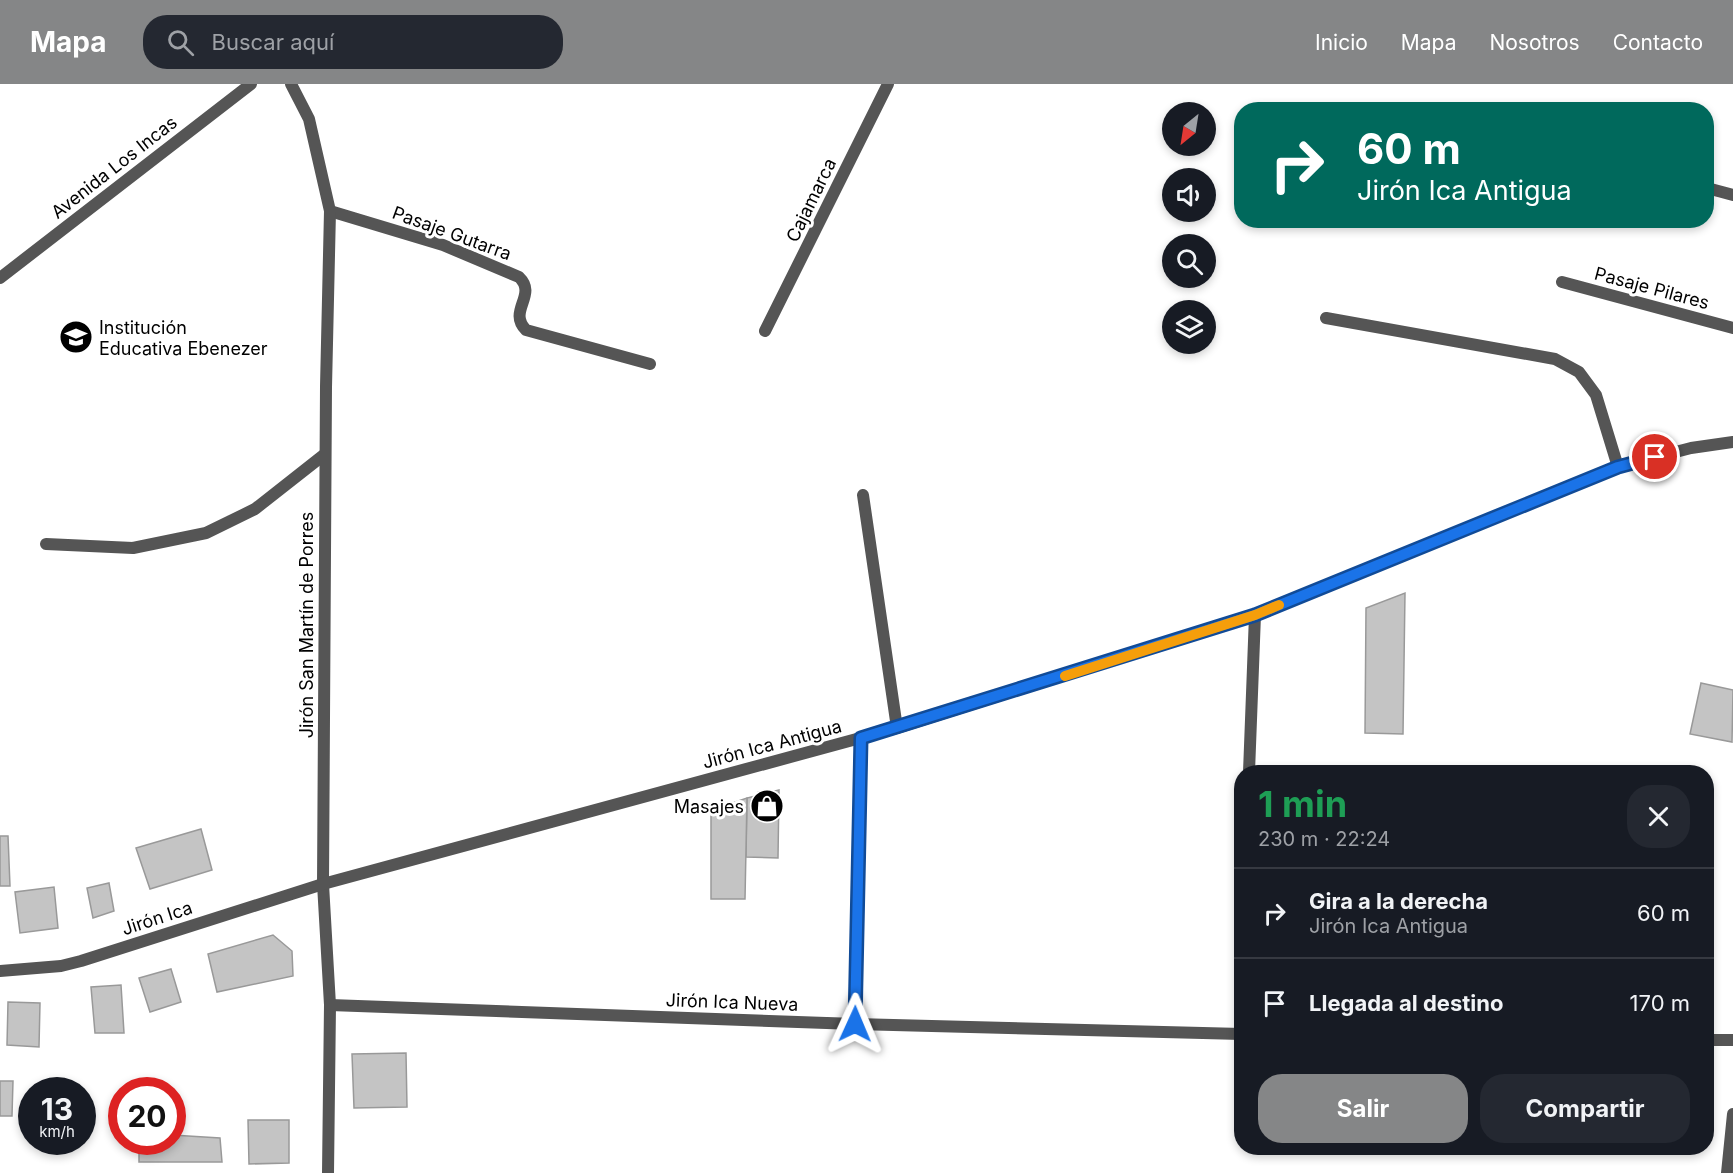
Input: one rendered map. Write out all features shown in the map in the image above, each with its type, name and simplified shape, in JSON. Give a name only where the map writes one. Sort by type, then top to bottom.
[{"type":"street","name":"Avenida Los Incas","points":[[0,278],[250,84]]},
{"type":"street","name":"Jirón San Martín de Porres","points":[[291,84],[309,119],[330,211],[325,454],[323,884],[330,1005],[328,1173]]},
{"type":"street","name":"Cajamarca","points":[[765,331],[888,84]]},
{"type":"street","points":[[1714,190],[1733,195]]},
{"type":"street","name":"Pasaje Gutarra","points":[[330,211],[442,245],[519,277],[526,289],[518,317],[520,324],[526,330],[650,364]]},
{"type":"street","name":"Pasaje Pilares","points":[[1562,282],[1733,328]]},
{"type":"street","points":[[1326,318],[1555,359],[1579,372],[1596,395],[1618,467]]},
{"type":"street","name":"Jirón Ica Antigua","points":[[323,884],[897,728],[1255,615],[1618,467],[1691,448],[1733,442]]},
{"type":"street","points":[[46,544],[134,548],[206,533],[255,509],[325,454]]},
{"type":"street","points":[[863,495],[897,728]]},
{"type":"street","points":[[1249,765],[1255,615]]},
{"type":"street","points":[[855,1024],[861,738]]},
{"type":"street","name":"Jirón Ica","points":[[0,971],[61,966],[81,961],[323,884]]},
{"type":"street","name":"Jirón Ica Nueva","points":[[330,1005],[855,1024],[1234,1034]]},
{"type":"street","points":[[1714,1040],[1733,1040]]},
{"type":"street","points":[[1727,1173],[1733,1114]]},
{"type":"building","points":[[1405,593],[1403,734],[1365,733],[1366,608]]},
{"type":"building","points":[[1701,683],[1733,690],[1732,742],[1690,734]]},
{"type":"building","points":[[779,790],[778,858],[746,857],[747,798]]},
{"type":"building","points":[[747,798],[745,899],[711,899],[711,810]]},
{"type":"building","points":[[201,829],[212,870],[150,889],[136,848]]},
{"type":"building","points":[[0,836],[8,836],[10,886],[0,886]]},
{"type":"building","points":[[109,883],[114,911],[93,918],[87,888]]},
{"type":"building","points":[[54,887],[58,928],[20,933],[15,892]]},
{"type":"building","points":[[273,935],[292,951],[293,976],[217,992],[208,954]]},
{"type":"building","points":[[171,969],[181,1002],[150,1012],[139,978]]},
{"type":"building","points":[[121,985],[124,1033],[95,1033],[91,987]]},
{"type":"building","points":[[8,1002],[40,1003],[39,1047],[7,1045]]},
{"type":"building","points":[[406,1053],[407,1107],[354,1108],[352,1054]]},
{"type":"building","points":[[0,1081],[13,1081],[12,1116],[0,1116]]},
{"type":"building","points":[[248,1120],[289,1120],[289,1163],[249,1164]]},
{"type":"building","points":[[186,1136],[220,1138],[222,1162],[139,1162],[139,1155],[186,1155]]},
{"type":"slow traffic","points":[[1065,676],[1255,615],[1279,605]]},
{"type":"place","name":"Institución Educativa Ebenezer","points":[[76,337]]},
{"type":"place","name":"Masajes","points":[[767,806]]},
{"type":"route","points":[[855,1024],[861,738],[1255,615],[1618,467],[1655,457]]}]
